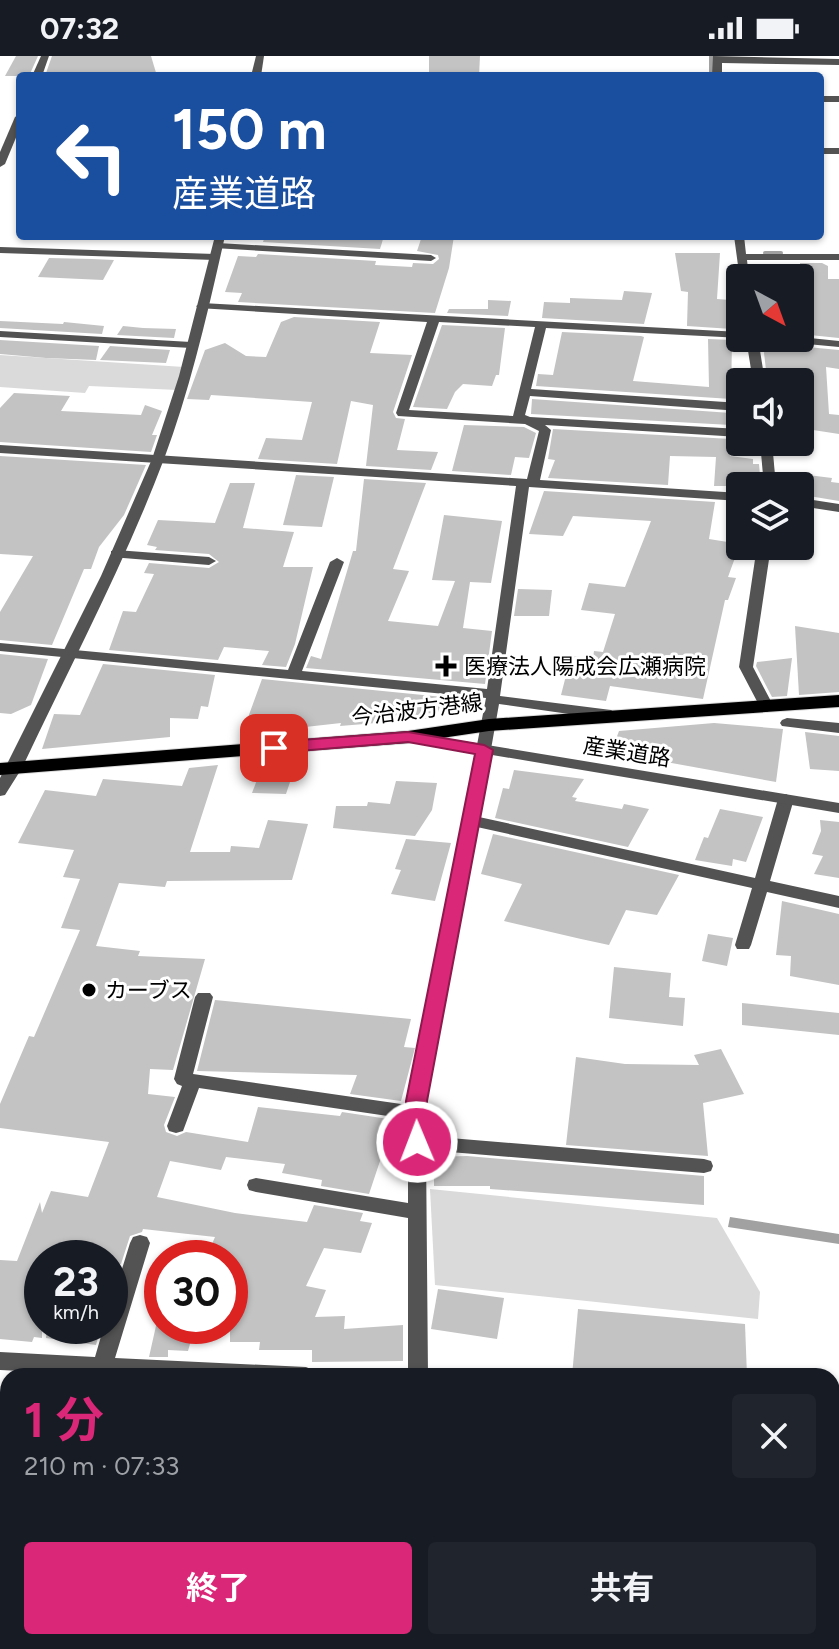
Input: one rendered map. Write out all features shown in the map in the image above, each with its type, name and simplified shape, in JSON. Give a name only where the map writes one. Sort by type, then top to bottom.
[{"type":"main road","name":"今治波方港線","points":[[7,768],[408,737],[489,725],[839,701]]},
{"type":"street","points":[[717,58],[839,62]]},
{"type":"street","points":[[0,164],[4,144],[16,124]]},
{"type":"street","points":[[740,240],[743,264]]},
{"type":"street","points":[[0,250],[218,246],[431,258]]},
{"type":"street","points":[[0,791],[7,768],[68,653],[158,459],[218,246]]},
{"type":"street","points":[[742,257],[839,257]]},
{"type":"street","points":[[202,306],[726,334]]},
{"type":"street","points":[[434,319],[402,413],[726,432]]},
{"type":"street","points":[[418,1368],[417,1113],[489,725],[528,482],[545,430],[519,416],[541,324]]},
{"type":"street","points":[[0,334],[191,345]]},
{"type":"street","points":[[814,342],[839,344]]},
{"type":"street","points":[[525,392],[726,406]]},
{"type":"street","points":[[0,449],[726,496]]},
{"type":"street","points":[[814,504],[839,508]]},
{"type":"street","points":[[116,554],[209,561]]},
{"type":"street","points":[[762,560],[746,667],[767,707]]},
{"type":"street","points":[[294,674],[337,562]]},
{"type":"street","points":[[0,647],[294,674],[493,697],[620,717]]},
{"type":"street","points":[[787,723],[839,728]]},
{"type":"street","name":"産業道路","points":[[408,737],[839,808]]},
{"type":"street","points":[[743,945],[786,799]]},
{"type":"street","points":[[472,821],[839,902]]},
{"type":"street","points":[[204,997],[183,1079],[417,1113]]},
{"type":"street","points":[[176,1126],[193,1081]]},
{"type":"street","points":[[417,1142],[704,1166]]},
{"type":"street","points":[[256,1185],[417,1212]]},
{"type":"street","points":[[102,1366],[140,1243]]},
{"type":"street","points":[[0,1361],[143,1368]]},
{"type":"shaded area","points":[[0,355],[184,367],[178,390],[89,386],[85,393],[0,387]]},
{"type":"shaded area","points":[[430,1189],[717,1218],[760,1292],[758,1319],[435,1285]]},
{"type":"shaded area","points":[[730,1217],[839,1234],[839,1244],[728,1227]]},
{"type":"building","points":[[16,56],[38,56],[31,72],[5,76]]},
{"type":"building","points":[[52,56],[151,56],[156,72],[46,72]]},
{"type":"building","points":[[429,56],[480,56],[479,72],[429,72]]},
{"type":"building","points":[[264,240],[383,240],[380,249]]},
{"type":"building","points":[[421,240],[453,240],[449,268],[435,313],[238,302],[242,293],[225,292],[238,256],[256,257],[258,254],[376,261],[375,265],[412,267],[413,263],[433,264],[439,259],[438,255],[417,251]]},
{"type":"building","points":[[675,253],[720,253],[717,299],[726,300],[726,329],[687,326],[688,292],[681,291]]},
{"type":"building","points":[[49,258],[114,260],[103,280],[38,277]]},
{"type":"building","points":[[822,263],[828,266],[828,279],[839,279],[839,338],[814,335],[814,264],[800,264]]},
{"type":"building","points":[[624,291],[652,293],[644,324],[542,318],[544,302],[570,303],[570,298],[622,300]]},
{"type":"building","points":[[488,300],[511,301],[508,316],[447,313],[449,309],[488,309]]},
{"type":"building","points":[[294,317],[380,322],[370,353],[412,355],[393,412],[396,418],[405,419],[397,450],[438,452],[431,470],[366,466],[373,405],[351,401],[337,464],[258,459],[266,438],[302,440],[312,402],[211,395],[209,400],[187,399],[205,350],[225,343],[246,356],[266,357],[281,322]]},
{"type":"building","points":[[0,321],[104,326],[102,334],[0,328]]},
{"type":"building","points":[[442,325],[505,328],[499,375],[496,375],[492,386],[463,384],[455,392],[447,409],[413,407]]},
{"type":"building","points":[[123,326],[176,329],[174,338],[117,335]]},
{"type":"building","points":[[562,332],[644,337],[633,381],[709,387],[708,339],[726,340],[726,352],[732,352],[732,368],[726,368],[726,399],[536,386],[538,374],[553,375]]},
{"type":"building","points":[[0,340],[99,346],[96,360],[46,358],[0,354]]},
{"type":"building","points":[[110,346],[170,350],[166,363],[100,360]]},
{"type":"building","points":[[814,348],[839,350],[839,369],[826,367],[829,414],[839,415],[839,434],[814,430],[814,368],[766,368],[764,353],[814,352]]},
{"type":"building","points":[[14,393],[70,396],[61,411],[141,415],[145,405],[162,411],[152,435],[157,435],[151,452],[0,442],[0,408]]},
{"type":"building","points":[[532,399],[726,413],[726,425],[531,414]]},
{"type":"building","points":[[464,425],[524,427],[536,433],[529,458],[515,457],[511,475],[452,471]]},
{"type":"building","points":[[553,429],[726,439],[726,456],[753,459],[753,464],[759,464],[760,472],[726,472],[726,486],[714,486],[716,457],[670,456],[668,485],[548,478],[555,460],[548,459]]},
{"type":"building","points":[[0,456],[146,465],[124,515],[99,547],[91,569],[84,569],[52,645],[0,640],[0,612],[33,556],[0,554]]},
{"type":"building","points":[[296,475],[334,477],[322,527],[283,525]]},
{"type":"building","points":[[814,476],[832,478],[831,482],[839,483],[839,501],[814,497]]},
{"type":"building","points":[[364,479],[426,483],[393,569],[409,571],[388,621],[438,626],[455,581],[432,580],[444,515],[502,521],[491,583],[470,582],[463,628],[492,631],[485,684],[306,668],[311,656],[321,659],[353,551],[356,551]]},
{"type":"building","points":[[230,483],[255,483],[243,528],[294,532],[283,567],[313,567],[295,644],[286,667],[262,665],[269,651],[224,647],[218,660],[109,650],[123,611],[136,612],[154,574],[144,573],[149,563],[209,568],[219,562],[209,554],[155,550],[157,547],[147,545],[158,520],[215,523]]},
{"type":"building","points":[[544,491],[715,502],[709,539],[726,542],[726,560],[734,560],[728,577],[736,578],[728,600],[725,600],[703,699],[610,686],[606,701],[561,695],[571,656],[593,658],[594,651],[603,652],[615,614],[581,610],[589,583],[625,587],[651,521],[573,516],[563,536],[529,534]]},
{"type":"building","points":[[518,589],[552,590],[549,616],[514,616]]},
{"type":"building","points":[[795,626],[839,633],[839,692],[799,695]]},
{"type":"building","points":[[0,654],[48,659],[31,705],[11,714],[0,713]]},
{"type":"building","points":[[792,658],[787,696],[772,697],[756,666],[757,662]]},
{"type":"building","points":[[103,664],[215,675],[208,707],[201,706],[198,719],[170,718],[170,737],[42,749],[54,714],[80,715]]},
{"type":"building","points":[[262,679],[443,697],[436,718],[340,726],[341,723],[242,734]]},
{"type":"building","points":[[714,723],[783,729],[776,782],[611,752],[619,731]]},
{"type":"building","points":[[805,732],[839,736],[839,771],[810,769]]},
{"type":"building","points":[[218,765],[190,852],[230,852],[231,846],[259,848],[268,820],[308,824],[292,880],[167,881],[165,887],[119,883],[96,946],[140,951],[138,956],[205,959],[173,1070],[150,1069],[148,1094],[175,1097],[164,1125],[166,1132],[177,1136],[186,1132],[248,1142],[258,1107],[340,1116],[342,1112],[395,1120],[393,1125],[396,1125],[390,1147],[385,1146],[369,1194],[321,1186],[322,1180],[282,1173],[285,1164],[226,1157],[221,1170],[170,1161],[157,1197],[235,1213],[307,1222],[314,1205],[363,1213],[360,1221],[372,1223],[361,1253],[324,1248],[306,1286],[326,1290],[315,1317],[345,1316],[344,1329],[403,1325],[403,1361],[312,1362],[312,1350],[259,1350],[260,1342],[248,1342],[248,1240],[214,1240],[215,1237],[143,1229],[130,1236],[128,1242],[25,1240],[40,1202],[42,1213],[51,1191],[88,1197],[109,1142],[0,1128],[0,1104],[29,1036],[34,1037],[80,930],[61,928],[80,879],[63,877],[74,850],[18,843],[45,790],[96,796],[103,779],[182,786],[189,768]]},
{"type":"building","points":[[262,767],[294,770],[286,794],[252,793]]},
{"type":"building","points":[[514,770],[584,779],[572,797],[577,798],[575,801],[622,809],[624,804],[649,809],[628,847],[495,818],[503,788],[509,789]]},
{"type":"building","points":[[396,781],[437,783],[432,810],[415,836],[333,828],[336,806],[367,806],[368,802],[390,804]]},
{"type":"building","points":[[720,809],[763,817],[746,862],[733,859],[732,866],[695,860]]},
{"type":"building","points":[[820,820],[839,822],[839,878],[814,874],[823,856],[812,854],[821,831]]},
{"type":"building","points":[[493,834],[679,875],[657,915],[626,910],[609,945],[581,939],[504,921],[522,884],[481,874]]},
{"type":"building","points":[[406,839],[451,843],[435,901],[391,894],[401,870],[395,869]]},
{"type":"building","points":[[782,901],[839,914],[839,985],[790,976],[791,956],[776,955]]},
{"type":"building","points":[[708,934],[733,938],[727,966],[702,961]]},
{"type":"building","points":[[614,967],[671,973],[669,997],[685,998],[683,1026],[609,1018]]},
{"type":"building","points":[[215,1000],[411,1019],[404,1047],[415,1048],[401,1101],[350,1094],[357,1075],[197,1071]]},
{"type":"building","points":[[742,1003],[839,1013],[839,1035],[742,1025]]},
{"type":"building","points":[[721,1049],[744,1094],[703,1103],[708,1156],[566,1145],[576,1057],[625,1064],[699,1065],[694,1055]]},
{"type":"building","points":[[467,1156],[704,1176],[704,1205],[490,1189],[490,1186],[434,1186],[434,1157]]},
{"type":"building","points":[[24,1243],[24,1341],[0,1339],[0,1260],[17,1261]]},
{"type":"building","points":[[438,1289],[504,1298],[497,1339],[431,1329]]},
{"type":"building","points":[[578,1309],[745,1324],[747,1368],[573,1368]]},
{"type":"building","points":[[152,1344],[190,1344],[188,1351],[168,1350],[168,1357],[149,1357]]},
{"type":"waterway","points":[[711,56],[711,72]]},
{"type":"waterway","points":[[765,253],[781,253]]},
{"type":"place","name":"医療法人陽成会広瀬病院","points":[[446,666]]},
{"type":"place","name":"カーブス","points":[[89,990]]},
{"type":"route","points":[[274,748],[408,737],[484,750],[417,1101],[417,1142]]}]
